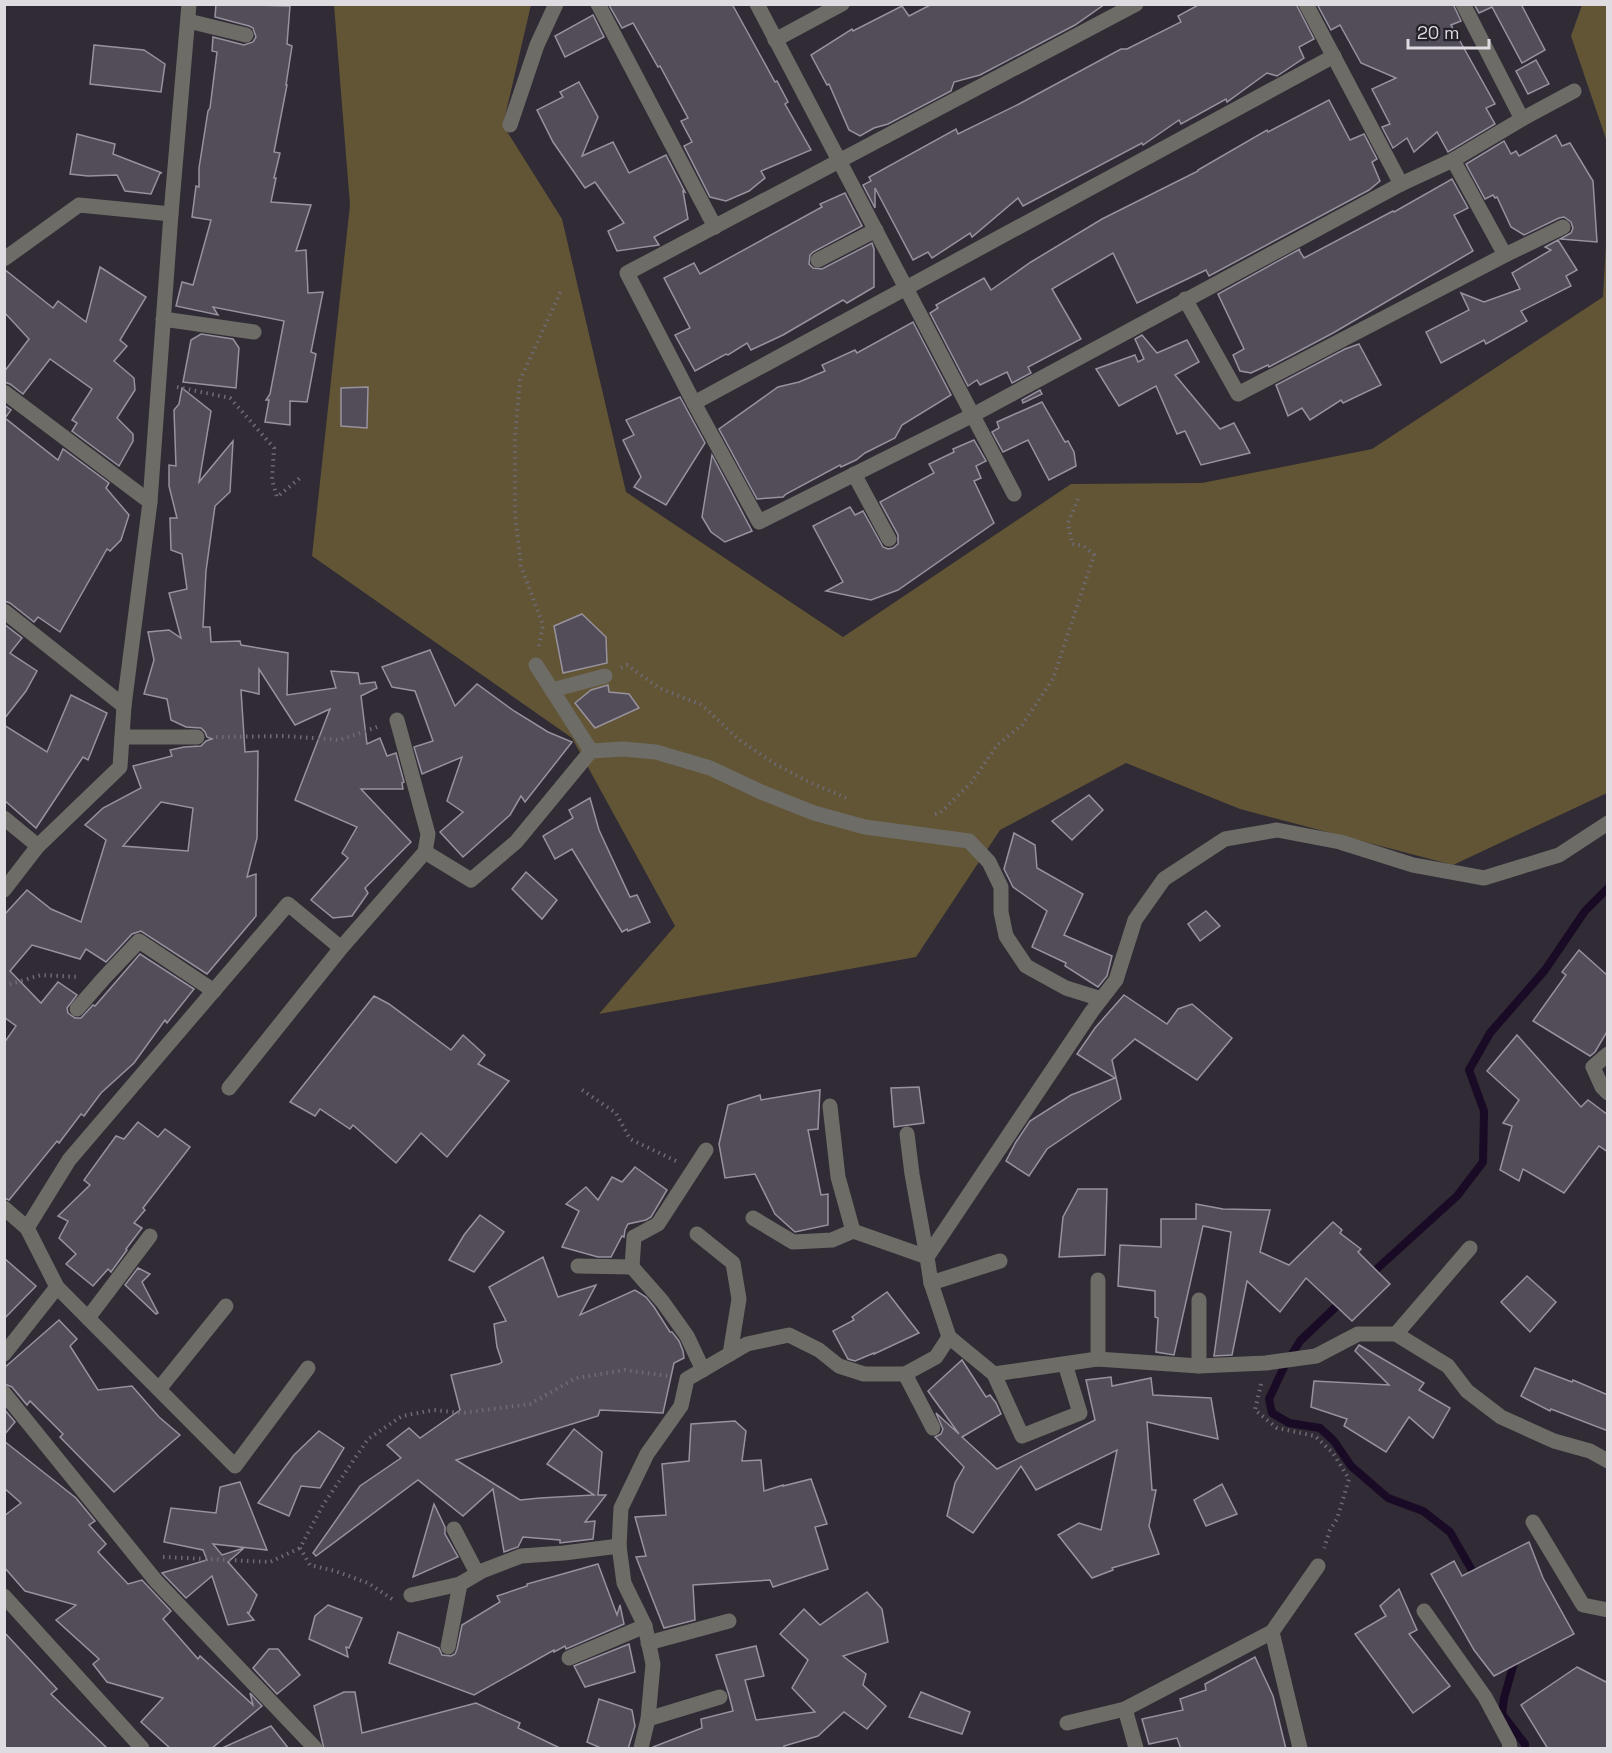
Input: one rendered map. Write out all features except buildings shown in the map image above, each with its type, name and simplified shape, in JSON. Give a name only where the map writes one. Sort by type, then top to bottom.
[{"type":"street","points":[[4,890],[38,846],[120,767],[124,706],[150,502],[189,4]]},
{"type":"street","points":[[510,125],[537,45],[556,4]]},
{"type":"street","points":[[598,4],[715,227]]},
{"type":"street","points":[[757,4],[1014,494]]},
{"type":"street","points":[[775,40],[842,4]]},
{"type":"street","points":[[1136,4],[627,273],[759,522],[973,415],[1401,184],[1453,160],[1574,91]]},
{"type":"street","points":[[1306,4],[1401,184]]},
{"type":"street","points":[[1463,4],[1522,119]]},
{"type":"street","points":[[188,21],[246,35]]},
{"type":"street","points":[[694,403],[1334,56]]},
{"type":"street","points":[[1453,160],[1504,255]]},
{"type":"street","points":[[4,259],[79,205],[171,214]]},
{"type":"street","points":[[1185,299],[1238,394],[1504,255],[1563,227]]},
{"type":"street","points":[[818,260],[876,230]]},
{"type":"street","points":[[164,319],[254,332]]},
{"type":"street","points":[[4,392],[150,502]]},
{"type":"street","points":[[854,474],[890,538]]},
{"type":"street","points":[[4,611],[124,706]]},
{"type":"street","points":[[536,664],[591,750]]},
{"type":"street","points":[[552,690],[605,676]]},
{"type":"street","points":[[229,1088],[341,948],[426,852],[428,834],[397,720]]},
{"type":"street","points":[[122,737],[197,737]]},
{"type":"street","points":[[426,852],[471,880],[516,842],[591,750],[623,749],[656,752],[710,768],[814,813],[865,827],[969,842],[989,862],[1001,887],[1001,912],[1006,936],[1026,966],[1066,988],[1101,999]]},
{"type":"street","points":[[4,819],[38,846]]},
{"type":"street","points":[[927,1257],[1085,1021],[1116,980],[1135,920],[1164,879],[1226,839],[1277,830],[1340,842],[1413,865],[1484,878],[1558,855],[1608,824]]},
{"type":"street","points":[[27,1228],[69,1160],[288,904],[341,948]]},
{"type":"street","points":[[77,1009],[139,941],[214,991]]},
{"type":"street","points":[[1608,1054],[1593,1067],[1602,1088],[1608,1093]]},
{"type":"street","points":[[830,1106],[838,1177],[854,1231]]},
{"type":"street","points":[[907,1134],[931,1283],[949,1337],[994,1374],[1022,1436],[1080,1413],[1065,1364]]},
{"type":"street","points":[[703,1370],[687,1336],[662,1301],[632,1267],[634,1237],[658,1224],[706,1150]]},
{"type":"street","points":[[4,1208],[27,1228],[57,1287],[235,1466],[308,1368]]},
{"type":"street","points":[[753,1218],[792,1242],[832,1240],[854,1231],[927,1257]]},
{"type":"street","points":[[698,1234],[733,1263],[739,1299],[730,1354]]},
{"type":"street","points":[[88,1318],[150,1236]]},
{"type":"street","points":[[1396,1334],[1470,1248]]},
{"type":"street","points":[[931,1283],[1000,1261]]},
{"type":"street","points":[[578,1266],[632,1267]]},
{"type":"street","points":[[1098,1280],[1098,1359]]},
{"type":"street","points":[[4,1353],[57,1287]]},
{"type":"street","points":[[1199,1300],[1199,1366]]},
{"type":"street","points":[[159,1389],[225,1306]]},
{"type":"street","points":[[994,1374],[1098,1359],[1199,1366],[1266,1363],[1316,1356],[1359,1334],[1396,1334],[1448,1366],[1467,1391],[1501,1417],[1554,1441],[1590,1451],[1608,1461]]},
{"type":"street","points":[[640,1749],[648,1719],[653,1664],[645,1626],[624,1583],[619,1546],[621,1508],[647,1454],[681,1406],[687,1379],[747,1344],[789,1335],[819,1350],[839,1366],[864,1374],[905,1374],[936,1357],[949,1337]]},
{"type":"street","points":[[905,1374],[933,1428]]},
{"type":"street","points":[[4,1393],[156,1581],[315,1749]]},
{"type":"street","points":[[1533,1522],[1583,1605],[1608,1610]]},
{"type":"street","points":[[454,1528],[477,1573]]},
{"type":"street","points":[[411,1595],[460,1584],[477,1573],[521,1556],[619,1546]]},
{"type":"street","points":[[1067,1723],[1125,1709],[1272,1632],[1318,1566]]},
{"type":"street","points":[[448,1647],[460,1584]]},
{"type":"street","points":[[4,1596],[142,1749]]},
{"type":"street","points":[[1424,1611],[1485,1697],[1509,1742],[1510,1749]]},
{"type":"street","points":[[648,1643],[729,1621]]},
{"type":"street","points":[[569,1658],[645,1626]]},
{"type":"street","points":[[1272,1632],[1300,1749]]},
{"type":"street","points":[[648,1719],[720,1697]]},
{"type":"street","points":[[1125,1709],[1136,1749]]},
{"type":"path","points":[[536,664],[543,625],[521,566],[515,513],[515,436],[520,380],[561,291]]},
{"type":"path","points":[[159,383],[230,398],[274,448],[272,480],[277,497],[300,478]]},
{"type":"path","points":[[933,814],[940,813],[972,782],[997,745],[1022,725],[1053,680],[1094,555],[1084,546],[1072,544],[1068,523],[1078,498]]},
{"type":"path","points":[[605,676],[627,665],[659,688],[702,705],[738,739],[775,764],[854,802]]},
{"type":"path","points":[[197,737],[284,736],[340,740],[397,720]]},
{"type":"path","points":[[4,986],[41,975],[104,978]]},
{"type":"path","points":[[582,1090],[616,1113],[630,1139],[692,1170]]},
{"type":"path","points":[[1266,1363],[1255,1410],[1277,1428],[1315,1436],[1333,1453],[1349,1479],[1338,1519],[1330,1530],[1318,1566]]},
{"type":"path","points":[[136,1555],[270,1562],[300,1548],[323,1505],[368,1439],[402,1416],[434,1410],[462,1413],[530,1404],[576,1378],[625,1370],[687,1379]]},
{"type":"path","points":[[300,1548],[310,1565],[335,1570],[369,1582],[392,1599],[411,1595]]},
{"type":"shaded area","points":[[334,5],[531,5],[503,125],[562,219],[626,492],[843,637],[1071,484],[1202,483],[1372,449],[1603,297],[1607,226],[1607,793],[1453,865],[1240,809],[1126,763],[1000,830],[916,957],[599,1014],[675,926],[572,738],[312,556],[350,205]]},
{"type":"shaded area","points":[[1582,5],[1607,5],[1607,142],[1571,36]]},
{"type":"waterway","points":[[1369,1276],[1457,1196],[1483,1162],[1484,1111],[1469,1070],[1490,1033],[1545,970],[1585,911],[1608,888]]},
{"type":"waterway","points":[[1344,1299],[1300,1341],[1284,1367],[1269,1399],[1272,1413],[1289,1423],[1320,1428],[1334,1441],[1351,1466],[1388,1498],[1423,1511],[1450,1532],[1477,1579]]},
{"type":"waterway","points":[[1514,1657],[1502,1714],[1525,1744],[1525,1748]]}]
